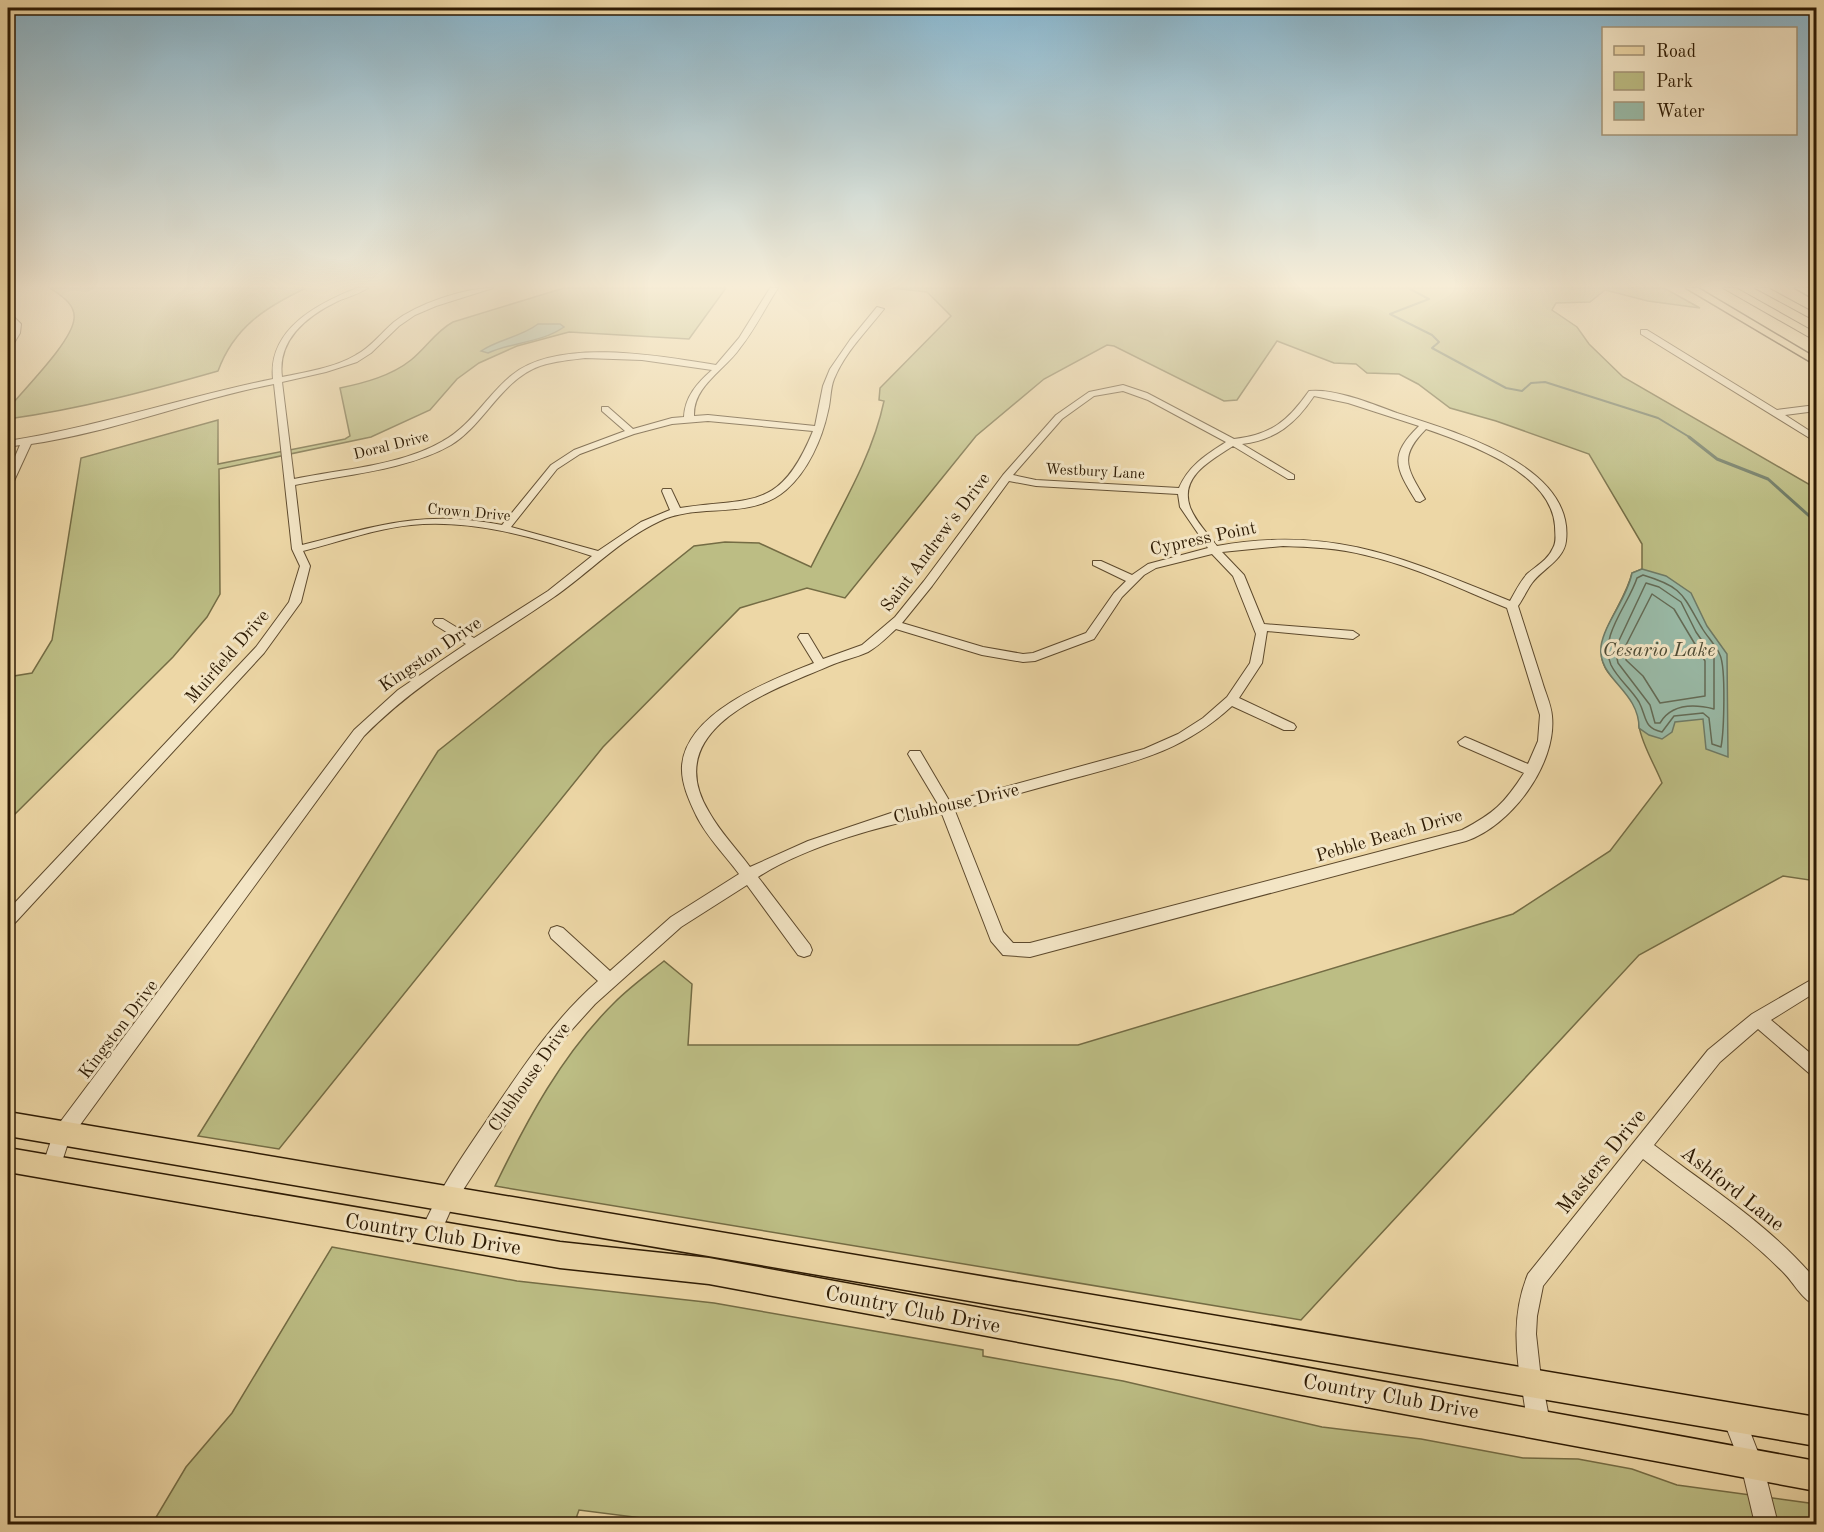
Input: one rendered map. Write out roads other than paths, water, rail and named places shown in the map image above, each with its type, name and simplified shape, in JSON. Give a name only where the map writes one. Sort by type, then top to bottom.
[{"type":"main road","name":"Country Club Drive","points":[[8,1124],[61,1135],[1816,1432]]},
{"type":"main road","name":"Country Club Drive","points":[[8,1160],[560,1255],[709,1270],[1816,1476]]},
{"type":"street","name":"Muirfield Drive","points":[[8,920],[260,650],[295,602],[305,566],[297,549],[277,359]]},
{"type":"street","points":[[8,444],[112,425],[222,393],[314,373],[355,359]]},
{"type":"street","name":"Doral Drive","points":[[290,483],[419,454],[442,446],[460,435],[520,372],[552,359]]},
{"type":"street","name":"Doral Drive","points":[[639,359],[717,368]]},
{"type":"street","points":[[689,418],[690,403],[717,368],[727,359]]},
{"type":"street","name":"Kingston Drive","points":[[51,1167],[61,1135],[358,733],[400,693],[525,612],[641,525],[676,512],[752,502],[780,490],[797,470],[818,429],[830,381],[841,359]]},
{"type":"street","points":[[1689,359],[1816,439]]},
{"type":"street","name":"Saint Andrew's Drive","points":[[804,950],[747,876],[704,815],[691,790],[689,762],[704,731],[734,706],[821,665],[861,650],[896,625],[1006,477],[1067,412],[1099,390],[1126,389],[1139,393],[1233,442],[1291,477]]},
{"type":"street","points":[[1183,491],[1188,476],[1200,463],[1233,442],[1250,440],[1286,425],[1301,410],[1312,393],[1339,397],[1425,426],[1488,449],[1514,464],[1530,477],[1556,507],[1562,524],[1560,545],[1544,567],[1530,579],[1512,606]]},
{"type":"street","points":[[1777,413],[1816,408]]},
{"type":"street","points":[[605,409],[631,432]]},
{"type":"street","points":[[505,528],[554,467],[577,452],[631,432],[689,418],[726,419],[818,429]]},
{"type":"street","points":[[1420,499],[1402,467],[1401,458],[1407,442],[1425,426]]},
{"type":"street","points":[[8,483],[27,441]]},
{"type":"street","name":"Westbury Lane","points":[[1006,477],[1036,483],[1183,491]]},
{"type":"street","points":[[667,491],[676,512]]},
{"type":"street","name":"Clubhouse Drive","points":[[430,1234],[445,1200],[536,1062],[575,1014],[676,922],[747,876],[813,845],[896,817],[947,808],[1148,753],[1191,732],[1231,700],[1256,663],[1262,634],[1238,575],[1215,551],[1185,507],[1183,491]]},
{"type":"street","name":"Crown Drive","points":[[297,549],[426,521],[505,528],[601,556]]},
{"type":"street","name":"Cypress Point","points":[[896,625],[982,651],[1023,658],[1035,657],[1090,636],[1118,595],[1152,566],[1249,544],[1278,542],[1314,543],[1354,549],[1424,572],[1512,606]]},
{"type":"street","points":[[1097,562],[1133,580]]},
{"type":"street","name":"Pebble Beach Drive","points":[[915,754],[947,808],[997,936],[1009,950],[1030,950],[1466,835],[1492,821],[1512,803],[1532,771],[1545,741],[1546,715],[1512,606]]},
{"type":"street","points":[[439,622],[475,644]]},
{"type":"street","points":[[1260,627],[1353,635]]},
{"type":"street","points":[[804,637],[821,665]]},
{"type":"street","points":[[1231,700],[1289,726]]},
{"type":"street","points":[[1465,742],[1532,771]]},
{"type":"street","points":[[557,933],[609,981]]},
{"type":"street","name":"Masters Drive","points":[[1539,1423],[1524,1328],[1528,1300],[1535,1281],[1714,1056],[1758,1018],[1816,984]]},
{"type":"street","points":[[1758,1018],[1816,1068]]},
{"type":"street","name":"Ashford Lane","points":[[1642,1147],[1800,1272],[1816,1294]]},
{"type":"street","points":[[1734,1419],[1752,1465],[1767,1524]]},
{"type":"water","name":"Cesario Lake","points":[[1642,569],[1666,576],[1691,593],[1707,626],[1727,654],[1728,757],[1706,749],[1703,719],[1675,722],[1672,732],[1662,739],[1649,735],[1639,728],[1632,704],[1605,667],[1601,657],[1603,637],[1626,592],[1632,573]]},
{"type":"waterway","points":[[1453,359],[1506,388],[1522,391],[1531,383],[1545,382],[1658,418],[1691,438]]},
{"type":"waterway","points":[[1689,437],[1717,459],[1768,479],[1816,522]]}]
